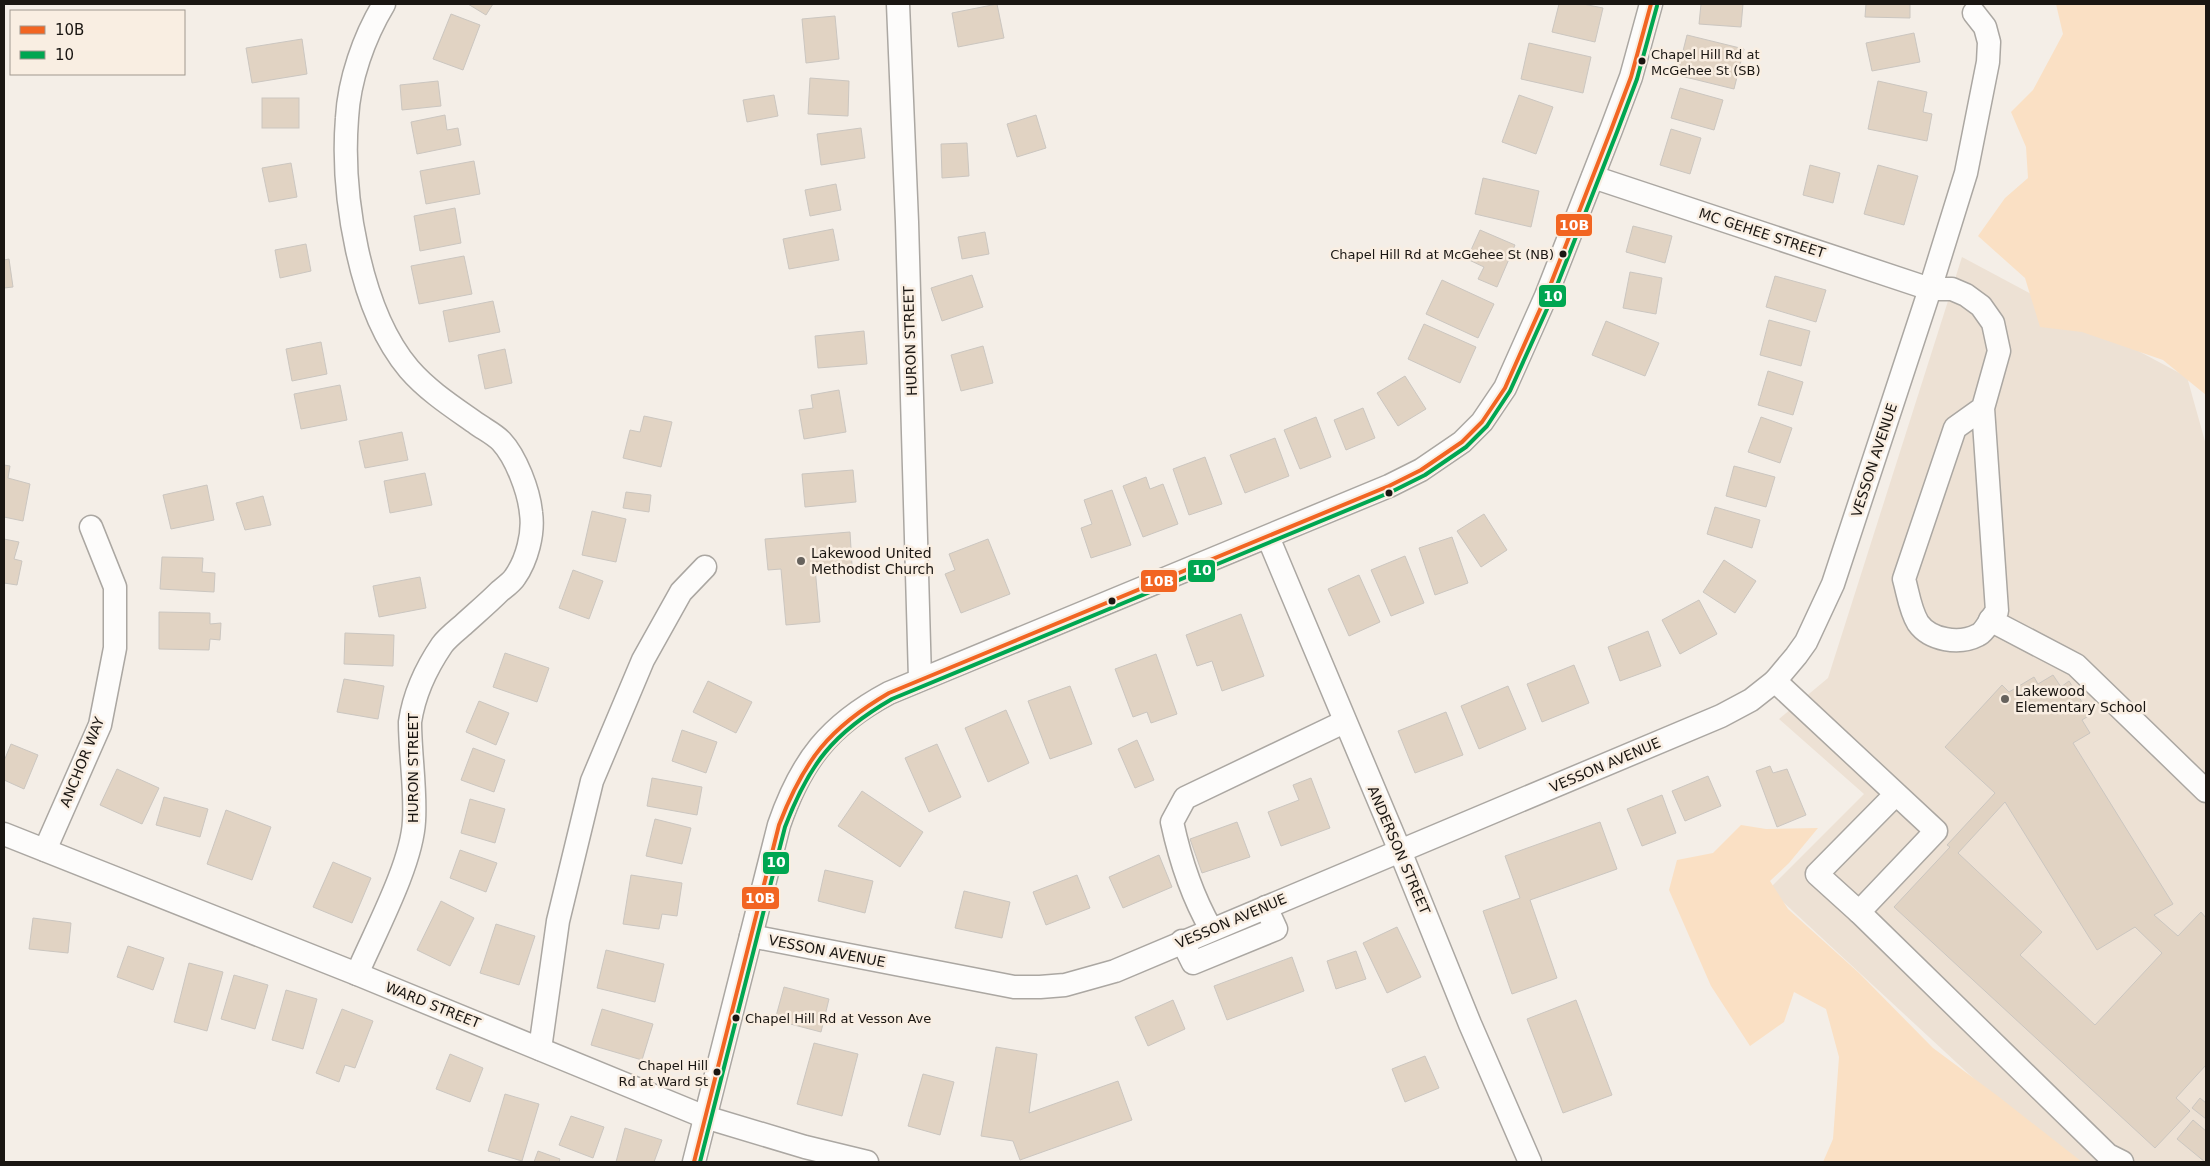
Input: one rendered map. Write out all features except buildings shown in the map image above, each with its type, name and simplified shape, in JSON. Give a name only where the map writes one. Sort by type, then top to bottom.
[{"type":"street","name":"HURON STREET","points":[[357,974],[398,880],[411,843],[414,820],[410,722],[412,707],[420,686],[442,644],[515,578],[527,550],[531,532],[531,513],[521,474],[514,459],[500,440],[444,401],[424,385],[407,367],[384,329],[370,295],[358,250],[346,181],[347,117],[352,85],[362,52],[384,4]]},
{"type":"street","name":"HURON STREET","points":[[898,4],[907,222],[920,678]]},
{"type":"street","points":[[694,1162],[779,825],[798,778],[810,758],[828,736],[860,710],[920,678],[1268,537],[1421,470],[1456,447],[1482,422],[1505,388],[1523,350],[1631,77],[1651,4]]},
{"type":"street","name":"VESSON AVENUE","points":[[751,936],[996,984],[1040,987],[1065,985],[1100,976],[1182,942],[1721,716],[1751,700],[1775,681],[1806,642],[1833,584],[1930,289],[1966,173],[1988,62],[1989,42],[1985,27],[1974,13]]},
{"type":"street","name":"MC GEHEE STREET","points":[[1593,176],[1930,289],[1952,289],[1981,306],[1994,323],[1999,351],[1983,408],[1996,612],[1990,620]]},
{"type":"street","points":[[1983,408],[1955,428],[1904,579],[1915,616],[1928,633],[1944,639],[1965,639],[1979,635],[1990,620],[2076,665],[2206,791]]},
{"type":"street","name":"ANCHOR WAY","points":[[45,850],[100,725],[115,648],[115,587],[91,527]]},
{"type":"street","name":"ANDERSON STREET","points":[[1268,537],[1344,722],[1400,851],[1470,1024],[1530,1162]]},
{"type":"street","points":[[540,1049],[558,921],[592,781],[643,660],[681,592],[705,566]]},
{"type":"street","points":[[1775,681],[1936,831],[1859,912]]},
{"type":"street","points":[[1212,929],[1202,912],[1177,846],[1172,822],[1185,798],[1344,722]]},
{"type":"street","points":[[1896,794],[1817,874],[1859,912],[2108,1155],[2122,1162]]},
{"type":"street","name":"WARD STREET","points":[[4,834],[357,974],[705,1117],[806,1147],[867,1162]]},
{"type":"street","points":[[1182,942],[1193,963],[1276,929],[1266,907]]},
{"type":"shaded area","points":[[2056,4],[2206,4],[2206,395],[2163,360],[2082,332],[2040,327],[2025,278],[1978,236],[2005,198],[2028,178],[2026,147],[2011,112],[2033,90],[2063,34]]},
{"type":"shaded area","name":"Lakewood Elementary School","points":[[1962,257],[2187,377],[2206,445],[2206,1162],[2064,1162],[1769,889],[1864,794],[1779,719],[1828,678]]},
{"type":"shaded area","points":[[1741,825],[1766,829],[1818,828],[1789,863],[1770,881],[1788,909],[1859,973],[1933,1048],[2082,1162],[1823,1162],[1833,1139],[1839,1057],[1826,1009],[1794,992],[1784,1022],[1750,1046],[1711,986],[1669,890],[1677,860],[1713,853]]},
{"type":"transit line","name":"10B","points":[[694,1162],[779,825],[798,782],[821,748],[850,719],[889,693],[1389,486],[1421,470],[1462,442],[1482,422],[1505,388],[1546,296],[1631,77],[1651,4]]},
{"type":"transit line","name":"10","points":[[700,1162],[785,827],[804,785],[825,752],[854,724],[892,699],[1391,492],[1425,475],[1466,447],[1487,426],[1510,391],[1552,298],[1637,79],[1657,6]]},
{"type":"place","name":"Chapel Hill Rd at McGehee St (SB)","points":[[1642,61]]},
{"type":"place","name":"Chapel Hill Rd at McGehee St (NB)","points":[[1563,254]]},
{"type":"place","name":"Lakewood United Methodist Church","points":[[801,561]]},
{"type":"place","name":"Lakewood Elementary School","points":[[2005,699]]},
{"type":"place","name":"Chapel Hill Rd at Vesson Ave","points":[[736,1018]]},
{"type":"place","name":"Chapel Hill Rd at Ward St","points":[[717,1072]]}]
